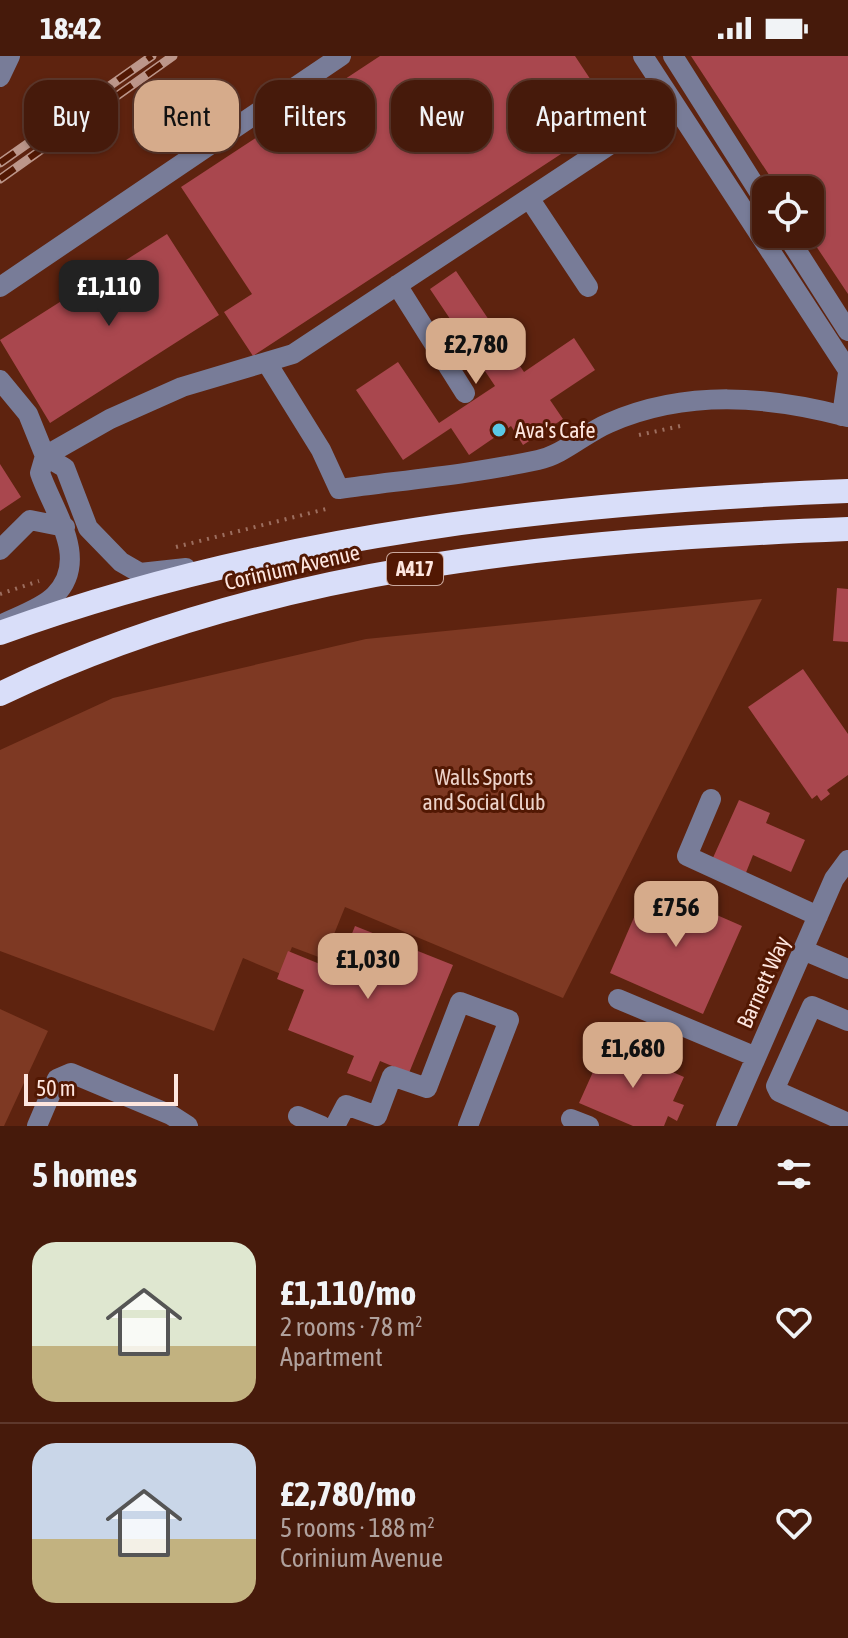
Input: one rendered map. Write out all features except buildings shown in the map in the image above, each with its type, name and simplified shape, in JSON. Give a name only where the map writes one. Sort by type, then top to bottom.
[{"type":"highway","name":"Corinium Avenue","points":[[0,633],[96,601],[312,547],[488,521],[848,491]]},
{"type":"highway","name":"Corinium Avenue","points":[[0,694],[129,639],[233,607],[326,584],[407,570],[603,546],[848,529]]},
{"type":"street","points":[[0,287],[341,56]]},
{"type":"street","points":[[643,56],[658,80]]},
{"type":"street","points":[[673,56],[752,181]]},
{"type":"street","points":[[267,363],[321,450],[339,489],[542,459],[608,423],[650,408],[701,399],[757,398],[845,416],[848,371],[675,106]]},
{"type":"street","points":[[0,625],[55,596],[69,570],[65,527],[40,473],[45,456],[110,419],[182,387],[293,354],[599,152]]},
{"type":"street","points":[[529,198],[588,287]]},
{"type":"street","points":[[795,248],[848,331]]},
{"type":"street","points":[[397,285],[465,393]]},
{"type":"street","points":[[0,380],[28,414],[45,456],[65,468],[88,528],[130,568],[140,573],[242,563]]},
{"type":"street","points":[[0,550],[30,520],[65,527]]},
{"type":"street","points":[[711,799],[687,856],[818,916]]},
{"type":"street","name":"Barnett Way","points":[[726,1126],[834,879],[848,860]]},
{"type":"street","points":[[803,950],[848,969]]},
{"type":"street","points":[[618,999],[756,1057]]},
{"type":"street","points":[[335,1126],[346,1105],[377,1116],[392,1076],[427,1088],[460,1002],[509,1020],[468,1126]]},
{"type":"street","points":[[848,1021],[812,1006],[776,1086],[779,1092],[848,1123]]},
{"type":"street","points":[[37,1126],[57,1079],[71,1073],[171,1115],[188,1126]]},
{"type":"street","points":[[298,1116],[322,1126]]},
{"type":"green space","name":"Walls Sports and Social Club","points":[[762,599],[563,998],[345,907],[324,959],[292,947],[281,974],[243,958],[214,1031],[0,951],[0,750],[113,698],[366,639]]},
{"type":"green space","points":[[0,1009],[48,1031],[4,1126],[0,1126]]},
{"type":"railway","points":[[0,163],[152,56]]},
{"type":"railway","points":[[0,179],[173,56]]},
{"type":"place","name":"Ava's Cafe","points":[[499,430]]}]
